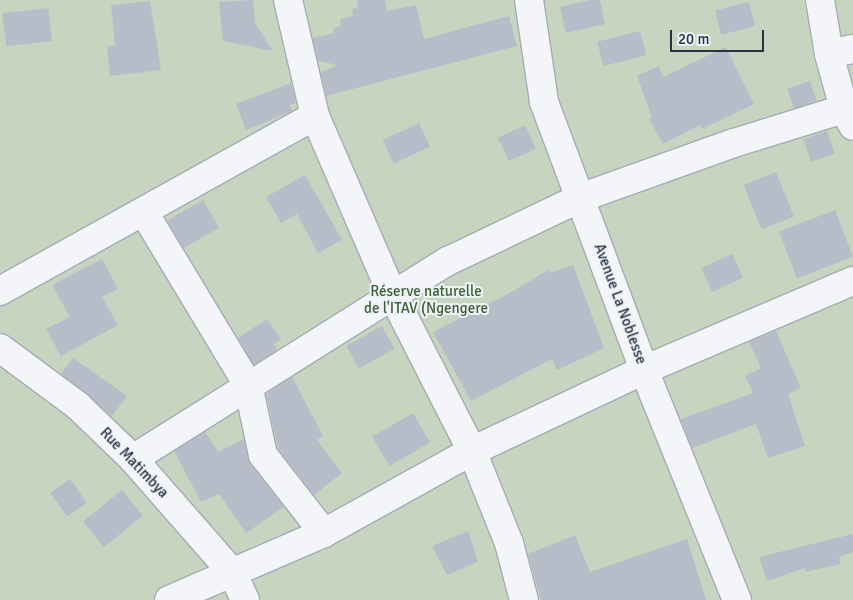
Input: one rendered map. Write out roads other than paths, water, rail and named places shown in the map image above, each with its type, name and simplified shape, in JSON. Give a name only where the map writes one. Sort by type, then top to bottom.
[{"type":"street","points":[[288,0],[315,116],[392,294],[472,451],[508,543],[524,600]]},
{"type":"street","name":"Avenue La Noblesse","points":[[529,0],[544,102],[644,370],[737,600]]},
{"type":"street","points":[[133,458],[392,294],[448,261],[580,198],[734,144],[849,118],[841,52],[820,0]]},
{"type":"street","points":[[0,291],[144,214],[315,116]]},
{"type":"street","points":[[144,214],[248,385],[263,455],[324,533]]},
{"type":"street","points":[[169,600],[324,533],[472,451],[644,370],[853,281]]},
{"type":"street","name":"Rue Matimbya","points":[[1,350],[78,406],[133,458],[232,572],[245,600]]},
{"type":"park label","name":"Réserve naturelle de l'ITAV (Ngengere","points":[[426,300]]}]
